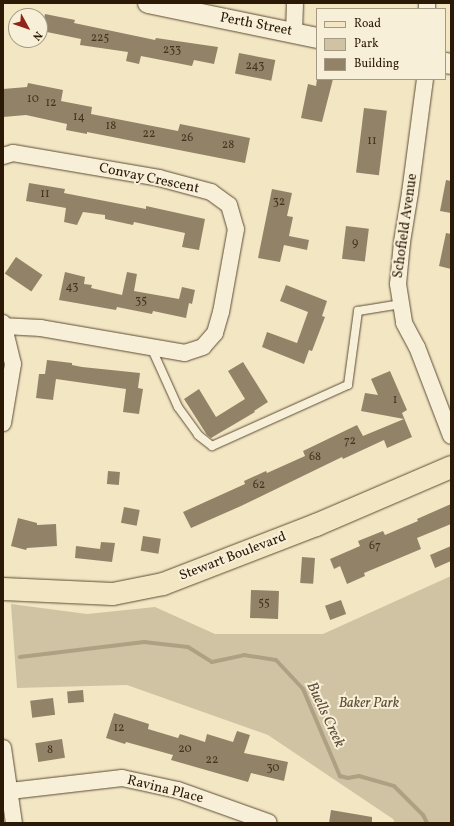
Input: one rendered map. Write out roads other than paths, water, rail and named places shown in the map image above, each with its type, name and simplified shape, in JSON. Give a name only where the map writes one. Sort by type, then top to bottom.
[{"type":"main road","name":"Stewart Boulevard","points":[[3,589],[113,594],[164,584],[316,525],[451,467]]},
{"type":"street","points":[[294,3],[294,32]]},
{"type":"street","name":"Perth Street","points":[[160,4],[316,38]]},
{"type":"street","name":"Schofield Avenue","points":[[425,80],[402,242],[398,284],[404,323],[417,347],[451,436]]},
{"type":"street","name":"Convay Crescent","points":[[3,156],[13,153],[158,178],[211,192],[230,205],[236,228],[221,312],[215,333],[203,347],[185,353],[41,328],[4,324]]},
{"type":"street","points":[[3,423],[13,364],[4,324]]},
{"type":"street","points":[[3,748],[14,823]]},
{"type":"street","name":"Ravina Place","points":[[10,791],[122,778],[178,790],[268,822]]},
{"type":"lane","points":[[151,347],[178,406],[198,435],[212,446],[348,385],[358,311],[401,304]]},
{"type":"waterway","name":"Buells Creek","points":[[20,657],[144,642],[188,647],[212,662],[244,655],[276,660],[303,689],[340,776],[348,778],[359,776],[394,786],[423,815],[427,823]]},
{"type":"park label","name":"Baker Park","points":[[369,704]]}]
